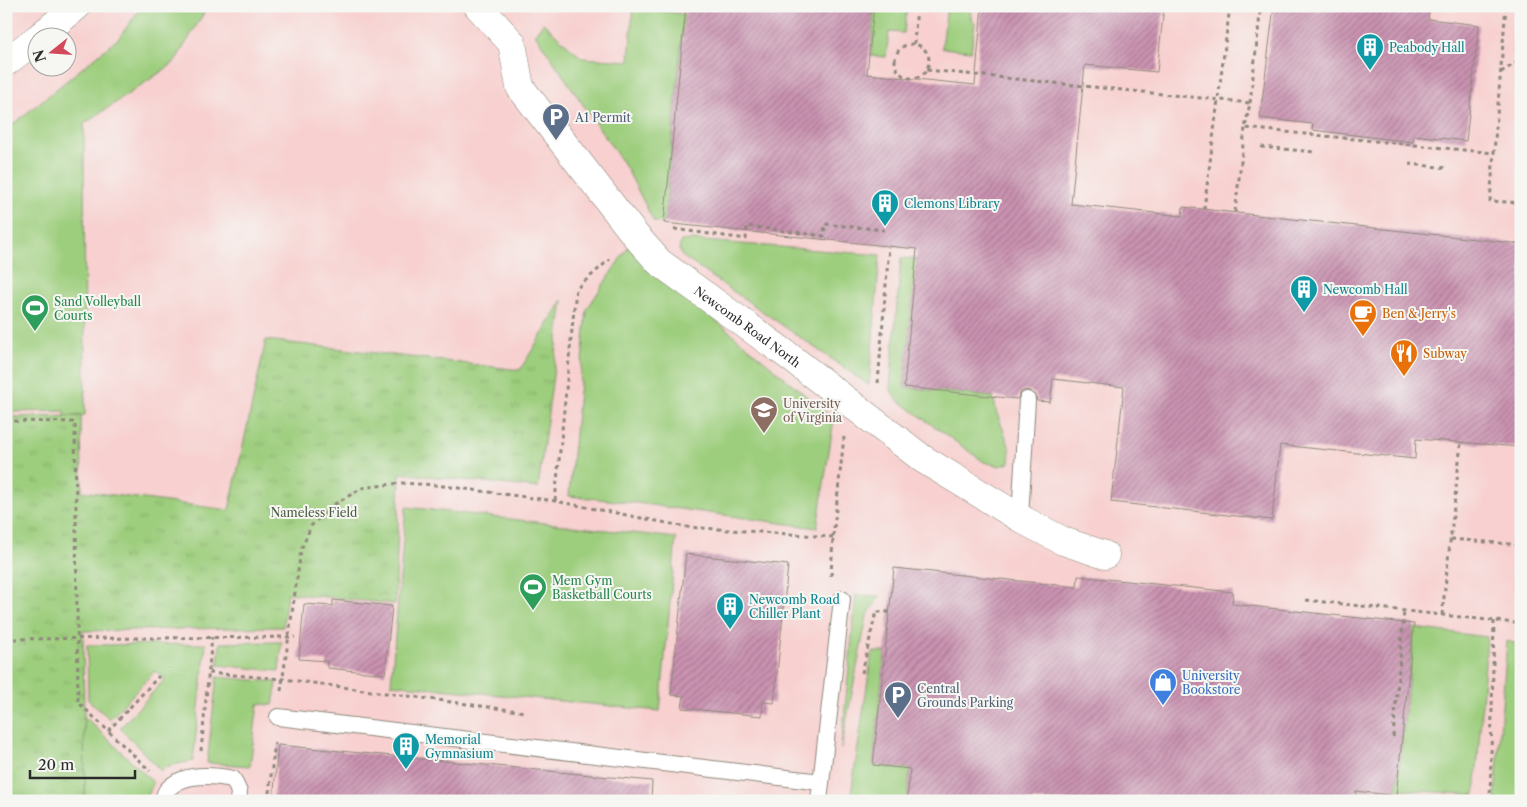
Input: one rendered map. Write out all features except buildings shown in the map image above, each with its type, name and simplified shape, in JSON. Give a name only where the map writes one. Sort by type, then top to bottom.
[{"type":"street","points":[[50,28],[77,6]]},
{"type":"street","name":"Newcomb Road North","points":[[478,6],[512,43],[520,88],[635,235],[659,262],[786,354],[922,459],[1063,541],[1105,555]]},
{"type":"street","points":[[6,62],[28,46]]},
{"type":"lane","points":[[1020,517],[1027,400]]},
{"type":"lane","points":[[819,801],[842,598]]},
{"type":"lane","points":[[278,717],[821,782]]},
{"type":"lane","points":[[162,801],[167,790],[185,778],[215,775],[233,779],[239,792],[238,801]]},
{"type":"path","points":[[914,44],[917,6]]},
{"type":"path","points":[[1204,209],[1230,6]]},
{"type":"path","points":[[1235,212],[1261,6]]},
{"type":"path","points":[[1506,6],[1490,200],[1521,203]]},
{"type":"path","points":[[908,44],[914,44],[926,50],[930,63],[923,75],[911,78],[904,77],[895,66],[897,53],[908,44]]},
{"type":"path","points":[[1500,72],[1521,60]]},
{"type":"path","points":[[927,70],[1250,103]]},
{"type":"path","points":[[1245,128],[1494,153]]},
{"type":"path","points":[[1261,147],[1315,152]]},
{"type":"path","points":[[1409,164],[1448,168]]},
{"type":"path","points":[[667,228],[746,239],[747,226],[824,236],[825,224],[884,230]]},
{"type":"path","points":[[878,390],[888,247]]},
{"type":"path","points":[[555,501],[576,289],[610,259]]},
{"type":"path","points":[[6,421],[75,422],[78,702],[134,755]]},
{"type":"path","points":[[842,598],[831,576],[833,537],[844,436]]},
{"type":"path","points":[[1442,615],[1461,442]]},
{"type":"path","points":[[288,637],[301,550],[310,526],[330,507],[362,488],[402,483],[436,485],[555,501],[687,527],[833,537]]},
{"type":"path","points":[[1451,539],[1521,545]]},
{"type":"path","points":[[1306,600],[1515,623],[1521,628]]},
{"type":"path","points":[[1393,737],[1404,611]]},
{"type":"path","points":[[1490,801],[1494,621]]},
{"type":"path","points":[[6,639],[294,637]]},
{"type":"path","points":[[199,777],[212,638]]},
{"type":"path","points":[[209,673],[283,679],[525,712]]},
{"type":"path","points":[[108,731],[159,676]]},
{"type":"shaded area","name":"University of Virginia","points":[[6,6],[1521,6],[1521,801],[6,801]]},
{"type":"green space","points":[[142,6],[208,6],[174,63],[84,124],[85,415],[65,416],[65,411],[6,412],[6,130],[70,78],[78,78],[78,71],[119,38]]},
{"type":"green space","points":[[874,6],[907,6],[904,33],[889,32],[886,57],[871,56]]},
{"type":"green space","points":[[947,6],[970,6],[971,18],[975,23],[971,51],[942,48]]},
{"type":"green space","points":[[1517,6],[1521,6],[1521,53],[1517,56],[1513,54]]},
{"type":"green space","points":[[633,8],[684,14],[664,223],[654,222],[627,169],[535,34],[543,23],[582,58],[629,61]]},
{"type":"green space","points":[[691,240],[880,255],[869,385],[682,256],[679,249],[681,241]]},
{"type":"green space","points":[[628,247],[834,419],[817,528],[637,503],[569,496],[587,309]]},
{"type":"green space","points":[[901,258],[917,259],[904,387],[993,397],[1010,449],[1009,463],[1000,466],[984,462],[896,399],[890,388]]},
{"type":"green space","name":"Nameless Field","points":[[563,300],[538,488],[400,473],[395,604],[287,593],[283,627],[83,631],[85,801],[6,801],[6,417],[81,416],[82,491],[229,510],[266,340],[520,370]]},
{"type":"green space","name":"Mem Gym Basketball Courts","points":[[406,507],[676,538],[660,711],[391,684]]},
{"type":"green space","points":[[856,595],[880,596],[867,616],[841,749]]},
{"type":"green space","points":[[1414,628],[1487,637],[1475,795],[1397,789]]},
{"type":"green space","points":[[1507,641],[1521,645],[1521,801],[1496,801],[1495,797]]},
{"type":"green space","points":[[282,642],[279,671],[218,665],[220,643]]},
{"type":"green space","points":[[206,644],[193,761],[168,766],[161,771],[120,728],[165,679],[155,671],[110,719],[88,700],[87,645]]},
{"type":"green space","points":[[872,652],[885,652],[873,765],[910,769],[907,801],[850,801]]},
{"type":"green space","points":[[217,677],[277,682],[273,705],[258,704],[250,766],[207,763]]},
{"type":"green space","points":[[84,716],[154,783],[143,801],[85,801]]},
{"type":"place","name":"Peabody Hall","points":[[1370,71]]},
{"type":"place","name":"A1 Permit","points":[[556,141]]},
{"type":"place","name":"Clemons Library","points":[[885,227]]},
{"type":"place","name":"Newcomb Hall","points":[[1304,313]]},
{"type":"place","name":"Sand Volleyball Courts","points":[[35,332]]},
{"type":"place","name":"Ben & Jerry's","points":[[1363,337]]},
{"type":"place","name":"Subway","points":[[1404,377]]},
{"type":"place","name":"University of Virginia","points":[[764,434]]},
{"type":"place","name":"Mem Gym Basketball Courts","points":[[533,611]]},
{"type":"place","name":"Newcomb Road Chiller Plant","points":[[730,630]]},
{"type":"place","name":"University Bookstore","points":[[1163,706]]},
{"type":"place","name":"Central Grounds Parking","points":[[898,719]]},
{"type":"place","name":"Memorial Gymnasium","points":[[406,770]]}]
